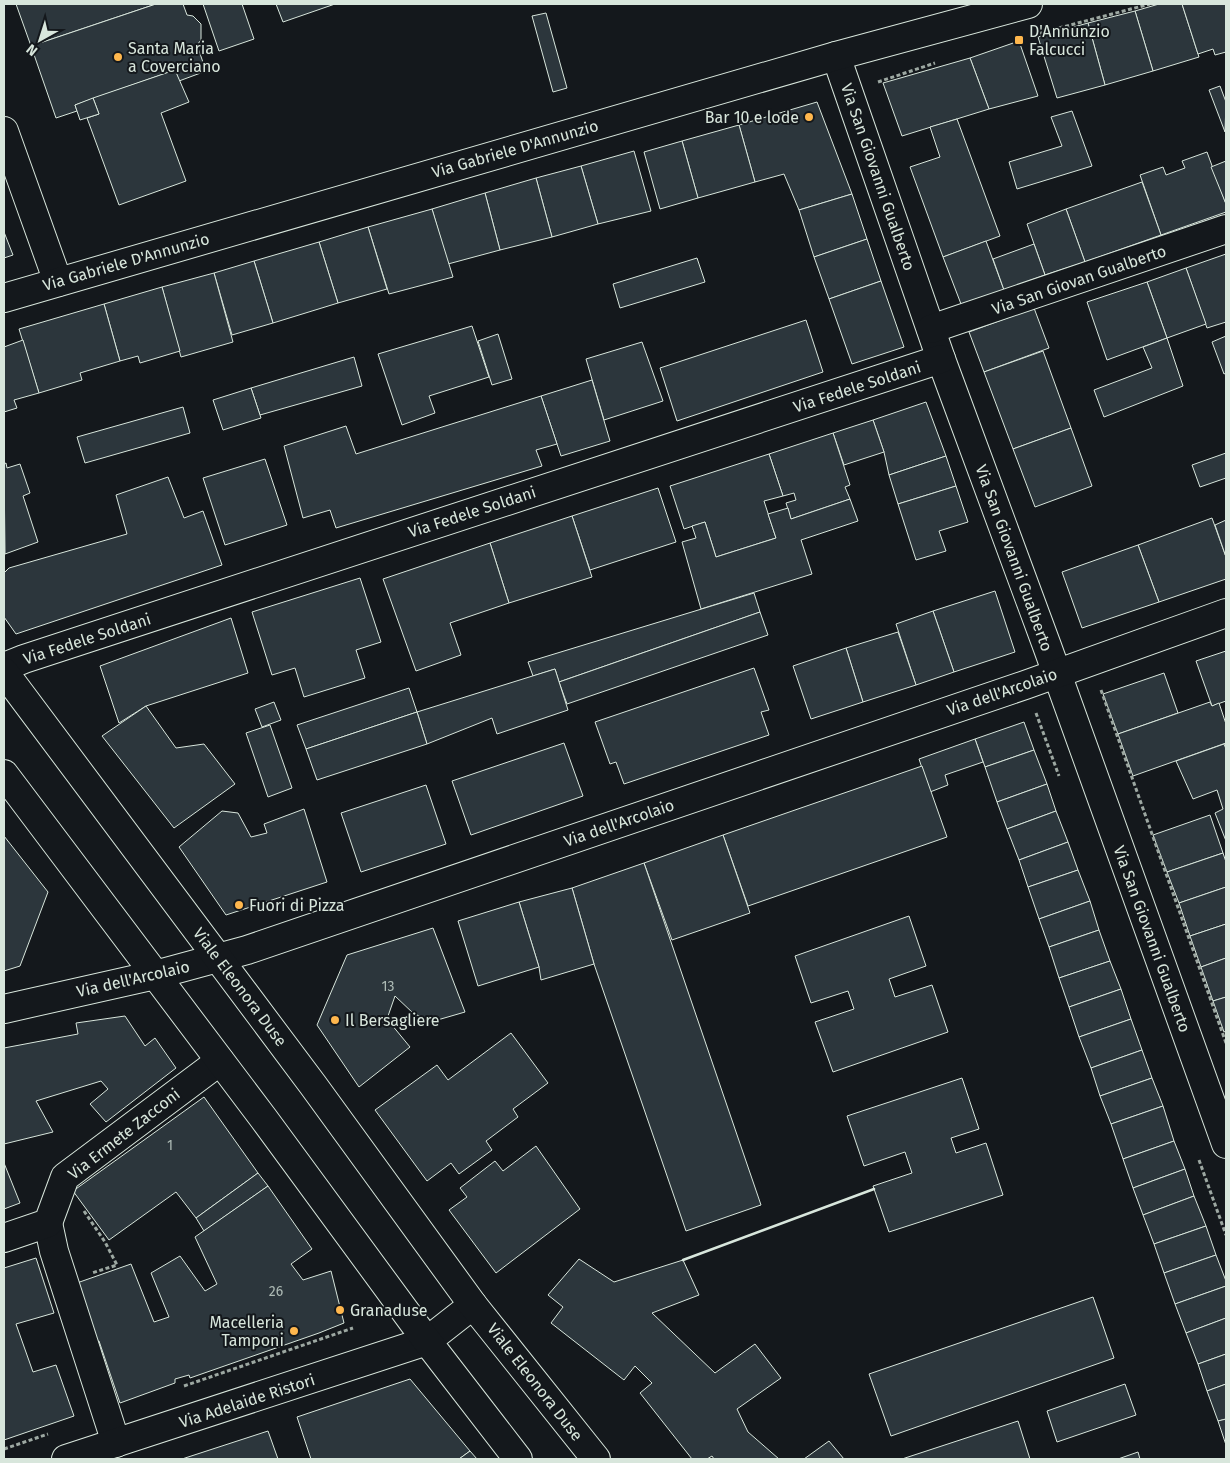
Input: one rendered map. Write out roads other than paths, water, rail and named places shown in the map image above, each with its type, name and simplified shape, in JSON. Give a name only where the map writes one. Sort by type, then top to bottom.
[{"type":"street","name":"Via Gabriele D'Annunzio","points":[[4,298],[836,56],[1028,4]]},
{"type":"street","name":"Via San Giovanni Gualberto","points":[[836,56],[941,359],[1057,673],[1226,1144]]},
{"type":"street","points":[[4,131],[58,282]]},
{"type":"street","name":"Via San Giovan Gualberto","points":[[931,329],[1226,229]]},
{"type":"street","name":"Via Fedele Soldani","points":[[4,667],[941,359]]},
{"type":"street","name":"Via dell'Arcolaio","points":[[4,1009],[155,975],[218,958],[565,842],[1226,613]]},
{"type":"street","name":"Viale Eleonora Duse","points":[[4,672],[313,1084],[474,1305],[596,1459]]},
{"type":"street","points":[[4,774],[220,1061],[427,1341],[518,1459]]},
{"type":"street","name":"Via Ermete Zacconi","points":[[48,1222],[66,1177],[220,1061]]},
{"type":"street","points":[[4,1238],[48,1222],[54,1251],[116,1443]]},
{"type":"street","points":[[427,1341],[474,1305]]},
{"type":"street","name":"Via Adelaide Ristori","points":[[66,1459],[427,1341]]},
{"type":"place","name":"D'Annunzio Falcucci","points":[[1019,40]]},
{"type":"place","name":"Santa Maria a Coverciano","points":[[118,57]]},
{"type":"place","name":"Bar 10 e lode","points":[[809,117]]},
{"type":"place","name":"Fuori di Pizza","points":[[239,905]]},
{"type":"place","name":"Il Bersagliere","points":[[335,1020]]},
{"type":"place","name":"Granaduse","points":[[340,1310]]},
{"type":"place","name":"Macelleria Tamponi","points":[[294,1331]]}]
